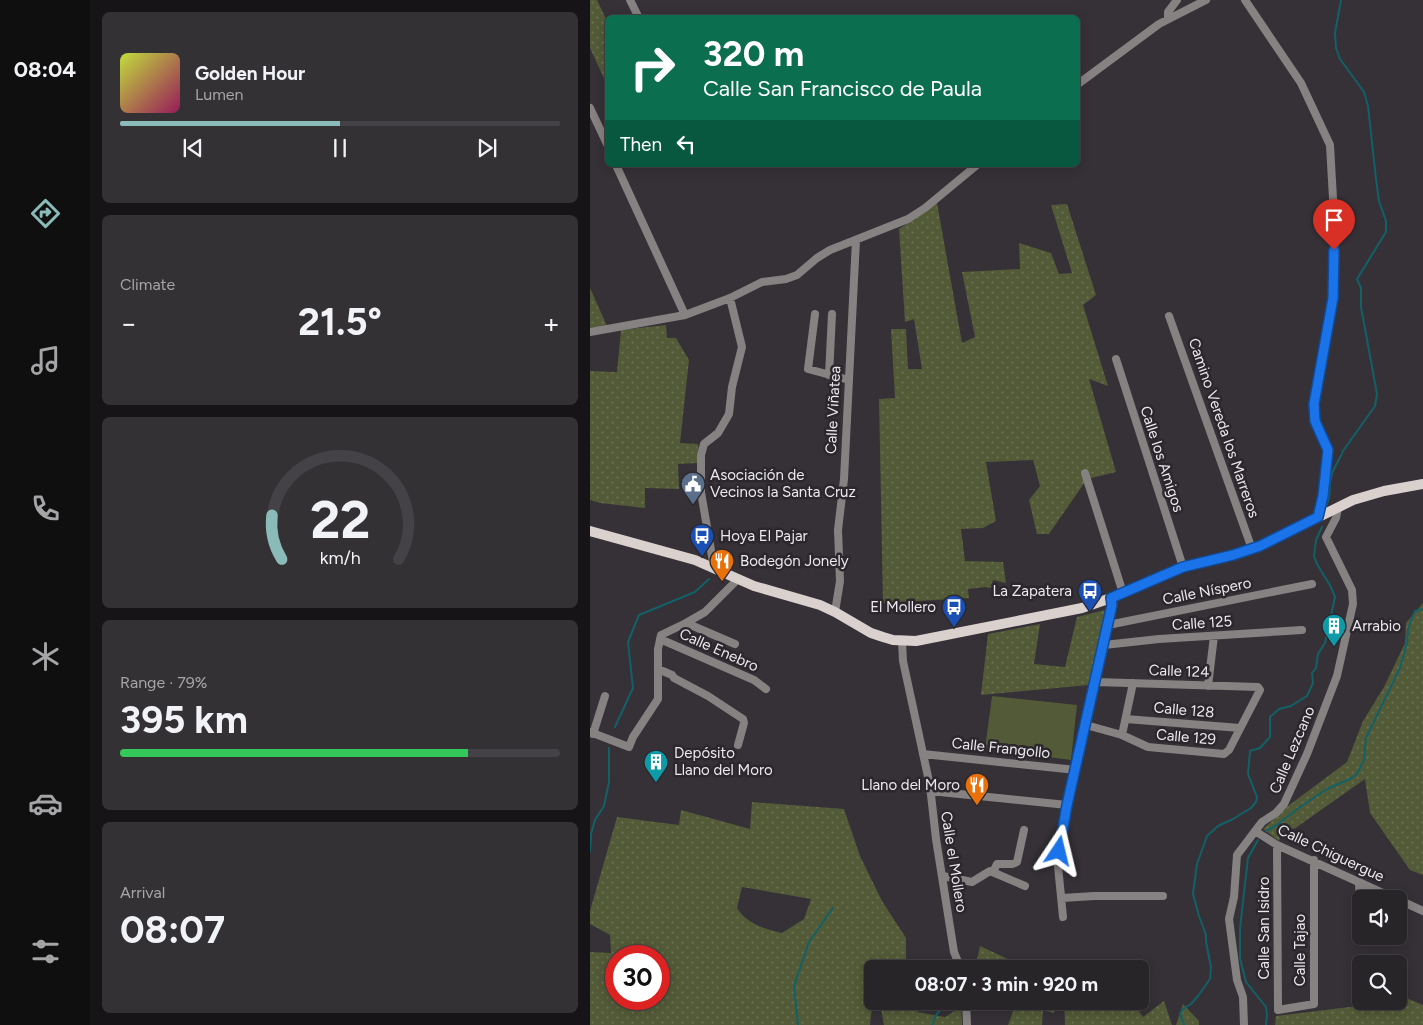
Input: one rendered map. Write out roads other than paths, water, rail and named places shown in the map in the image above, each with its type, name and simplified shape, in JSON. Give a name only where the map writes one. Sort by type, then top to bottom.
[{"type":"main road","points":[[590,531],[695,560],[754,586],[805,600],[835,612],[871,633],[888,639],[916,641],[1082,608],[1111,598],[1183,567],[1252,549],[1369,495],[1423,484]]},
{"type":"street","points":[[630,0],[638,15]]},
{"type":"street","points":[[1168,19],[1168,12],[1176,0]]},
{"type":"street","points":[[1080,83],[1168,19],[1206,0]]},
{"type":"street","points":[[1245,0],[1301,83],[1330,145],[1335,234],[1334,271],[1333,298],[1314,404],[1315,421],[1328,450],[1323,496],[1318,517]]},
{"type":"street","points":[[590,108],[605,140]]},
{"type":"street","points":[[617,167],[685,316]]},
{"type":"street","points":[[590,332],[685,316],[730,298],[762,282],[786,279],[797,275],[823,254],[908,218],[948,190],[975,167]]},
{"type":"street","name":"Calle Viñatea","points":[[835,612],[840,581],[838,530],[842,496],[856,240]]},
{"type":"street","points":[[714,568],[701,492],[701,455],[704,444],[718,433],[729,414],[732,387],[742,347],[730,298]]},
{"type":"street","points":[[815,314],[808,369],[849,380]]},
{"type":"street","points":[[829,375],[832,314]]},
{"type":"street","name":"Camino Vereda los Marreros","points":[[1169,316],[1252,549]]},
{"type":"street","name":"Calle los Amigos","points":[[1116,359],[1183,567]]},
{"type":"street","points":[[1085,473],[1123,593]]},
{"type":"street","name":"Calle Lezcano","points":[[1244,1025],[1243,997],[1237,980],[1229,918],[1234,897],[1237,854],[1262,822],[1276,813],[1284,804],[1307,754],[1338,676],[1353,604],[1352,590],[1326,537],[1336,518],[1338,508]]},
{"type":"street","points":[[605,696],[592,733],[629,746],[658,699],[658,649],[661,634],[686,623],[708,610],[738,579]]},
{"type":"street","name":"Calle Níspero","points":[[1108,625],[1312,584]]},
{"type":"street","points":[[1063,917],[1058,866],[1059,851],[1067,805],[1104,645],[1112,605],[1111,598]]},
{"type":"street","points":[[686,623],[735,644]]},
{"type":"street","name":"Calle 125","points":[[1104,645],[1302,630]]},
{"type":"street","points":[[1208,686],[1214,636]]},
{"type":"street","name":"Calle Enebro","points":[[660,639],[754,680],[766,688]]},
{"type":"street","name":"Calle el Mollero","points":[[902,641],[903,661],[930,792],[954,952],[957,960]]},
{"type":"street","points":[[658,669],[708,696],[743,719],[744,723],[738,745]]},
{"type":"street","name":"Calle 124","points":[[1096,682],[1258,687],[1260,690],[1240,728]]},
{"type":"street","points":[[1122,735],[1133,683]]},
{"type":"street","points":[[590,710],[600,712]]},
{"type":"street","name":"Calle 128","points":[[1126,719],[1240,728]]},
{"type":"street","name":"Calle 129","points":[[1086,725],[1122,735],[1148,747],[1227,753],[1240,728]]},
{"type":"street","name":"Calle Frangollo","points":[[923,754],[1076,770]]},
{"type":"street","points":[[930,792],[1067,805]]},
{"type":"street","points":[[993,872],[997,864],[1017,862],[1024,830]]},
{"type":"street","name":"Calle Chiguergue","points":[[1255,831],[1277,845],[1378,890]]},
{"type":"street","name":"Calle San Isidro","points":[[1277,845],[1278,1010]]},
{"type":"street","name":"Calle Tajao","points":[[1278,1010],[1314,1004],[1314,860]]},
{"type":"street","points":[[943,876],[972,882],[986,872],[993,872],[1025,886]]},
{"type":"street","points":[[1359,881],[1359,890]]},
{"type":"street","points":[[1062,898],[1163,896]]},
{"type":"street","name":"Calle Chiguergue","points":[[1407,904],[1423,912]]},
{"type":"street","points":[[966,1010],[967,1025]]},
{"type":"waterway","points":[[1326,506],[1334,468],[1343,451],[1375,406],[1377,394],[1361,307],[1361,288],[1357,279],[1386,232],[1386,221],[1379,201],[1368,106],[1364,92],[1340,59],[1336,48],[1335,33],[1341,0]]},
{"type":"waterway","points":[[1184,1025],[1180,1014],[1198,996],[1210,979],[1211,967],[1206,935],[1193,894],[1197,864],[1207,836],[1218,826],[1251,808],[1256,802],[1257,797],[1248,774],[1250,751],[1260,748],[1270,737],[1270,717],[1279,709],[1291,706],[1307,696],[1313,683],[1312,673],[1316,668],[1318,654],[1325,643],[1335,597],[1314,556],[1316,540],[1322,527]]},
{"type":"waterway","points":[[615,727],[633,688],[628,642],[639,615],[695,592],[709,579]]},
{"type":"waterway","points":[[1266,831],[1327,789],[1357,774],[1364,760],[1366,738],[1400,668],[1407,643],[1408,629],[1415,611],[1423,609]]},
{"type":"waterway","points":[[590,851],[591,834],[595,820],[604,806],[609,782],[609,748]]},
{"type":"waterway","points":[[1258,840],[1248,858],[1240,928],[1240,958],[1246,982],[1266,1007],[1266,1025]]},
{"type":"waterway","points":[[798,1025],[794,986],[809,942],[833,908]]},
{"type":"waterway","points":[[932,1025],[940,1010]]},
{"type":"place","name":"Asociación de Vecinos la Santa Cruz","points":[[693,505]]},
{"type":"place","name":"Hoya El Pajar","points":[[702,557]]},
{"type":"place","name":"Bodegón Jonely","points":[[722,582]]},
{"type":"place","name":"La Zapatera","points":[[1090,612]]},
{"type":"place","name":"El Mollero","points":[[954,628]]},
{"type":"place","name":"Arrabio","points":[[1334,647]]},
{"type":"place","name":"Depósito Llano del Moro","points":[[656,783]]},
{"type":"place","name":"Llano del Moro","points":[[977,806]]}]
